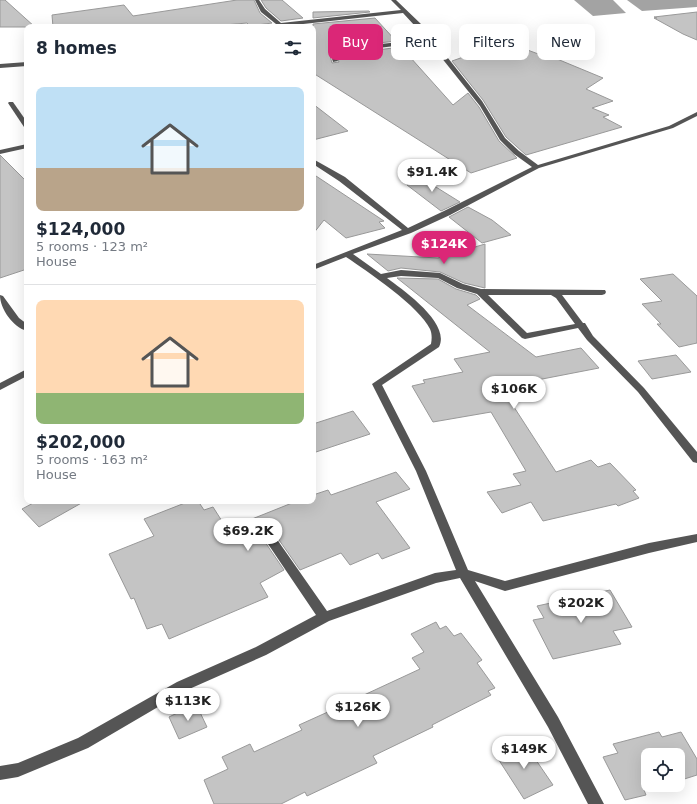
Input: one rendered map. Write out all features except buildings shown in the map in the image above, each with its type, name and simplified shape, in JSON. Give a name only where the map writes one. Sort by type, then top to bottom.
[{"type":"street","points":[[257,0],[258,5],[279,24]]},
{"type":"street","points":[[393,0],[416,24]]},
{"type":"street","points":[[289,24],[405,11]]},
{"type":"street","points":[[335,61],[332,53],[344,50],[391,45]]},
{"type":"street","points":[[446,60],[487,110],[499,135],[515,152],[537,167]]},
{"type":"street","points":[[0,66],[24,64]]},
{"type":"street","points":[[11,103],[24,123]]},
{"type":"street","points":[[316,267],[408,231],[537,167],[671,127],[697,114]]},
{"type":"street","points":[[0,152],[24,147]]},
{"type":"street","points":[[316,163],[342,179],[408,231]]},
{"type":"street","points":[[347,254],[379,277],[419,310],[435,329],[436,345],[377,384],[421,470],[463,572],[553,722],[596,804]]},
{"type":"street","points":[[379,277],[401,273],[440,276],[460,286],[480,292],[602,292]]},
{"type":"street","points":[[480,292],[526,336],[582,325]]},
{"type":"street","points":[[553,292],[559,296],[582,325],[590,338],[641,390],[697,459]]},
{"type":"street","points":[[0,298],[16,320],[24,326]]},
{"type":"street","points":[[0,387],[24,374]]},
{"type":"street","points":[[0,773],[18,770],[83,743],[182,686],[261,651],[324,617],[435,578],[463,572],[505,586],[538,576],[596,563],[649,548],[697,538]]},
{"type":"street","points":[[272,541],[324,617]]},
{"type":"shaded area","points":[[574,0],[613,0],[626,13],[593,16]]},
{"type":"shaded area","points":[[627,0],[697,0],[697,7],[642,11]]}]
